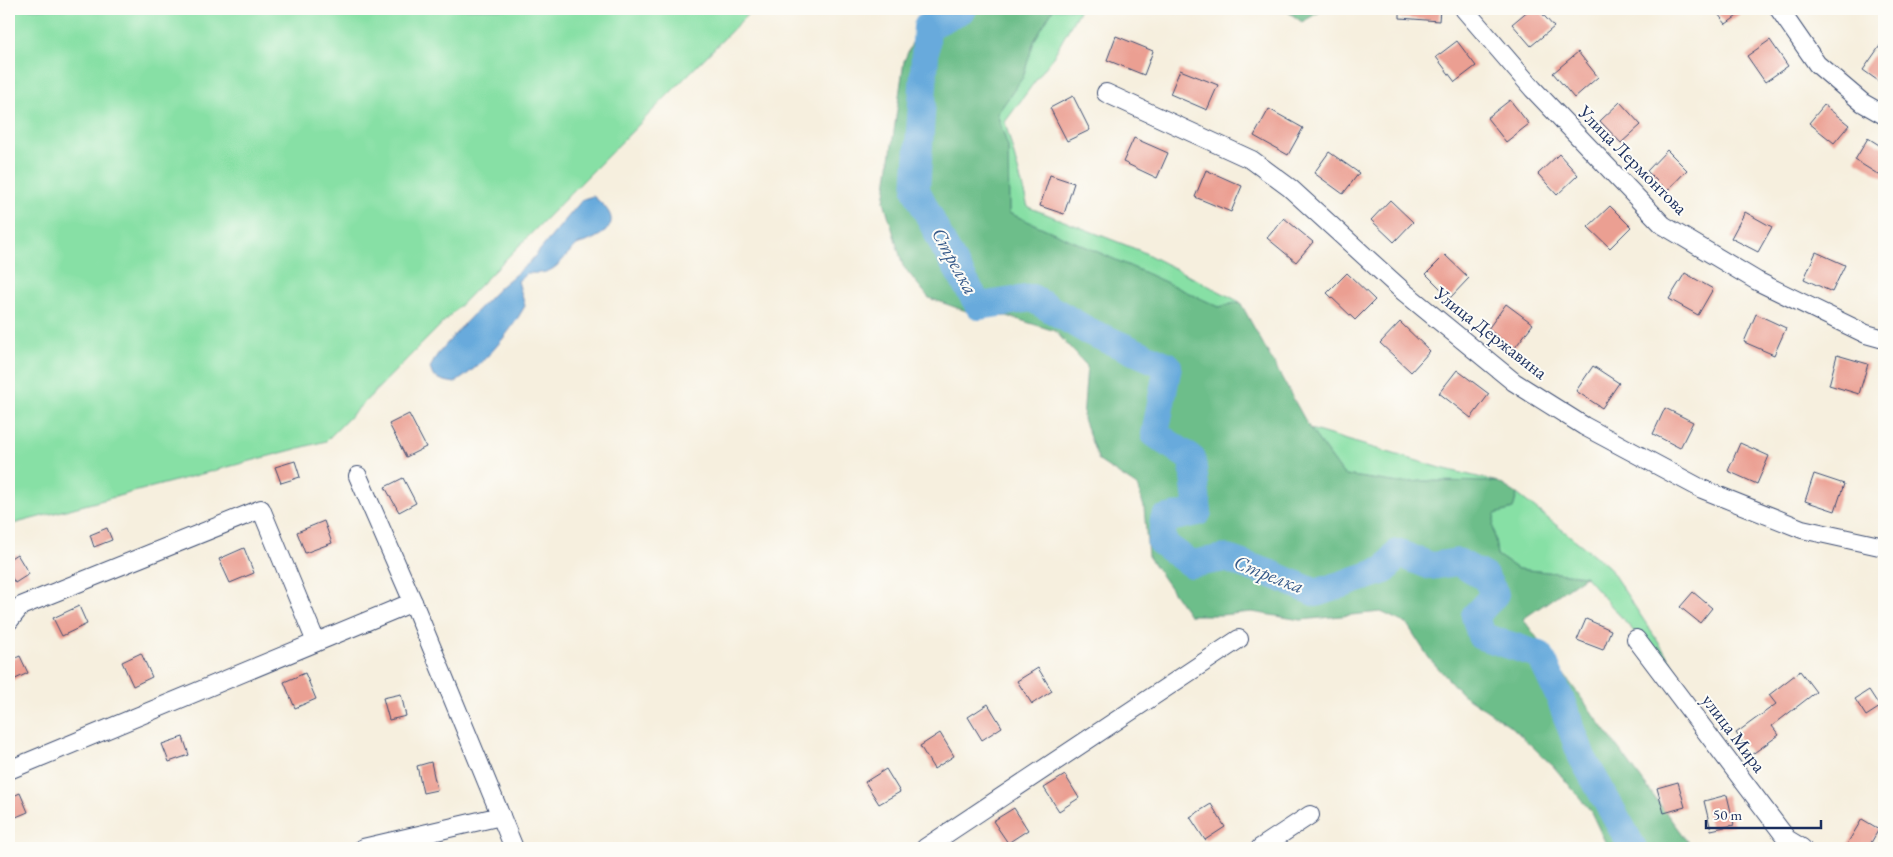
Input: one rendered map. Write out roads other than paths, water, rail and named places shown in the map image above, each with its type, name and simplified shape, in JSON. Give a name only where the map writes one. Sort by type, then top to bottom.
[{"type":"street","name":"Улица Лермонтова","points":[[1464,9],[1533,90],[1663,225],[1758,281],[1866,334],[1884,339]]},
{"type":"street","points":[[1779,9],[1817,64],[1863,103],[1884,115]]},
{"type":"street","name":"Улица Державина","points":[[1106,93],[1252,160],[1290,188],[1404,292],[1514,382],[1584,426],[1711,492],[1802,529],[1884,547]]},
{"type":"street","points":[[358,476],[413,602],[514,848]]},
{"type":"street","points":[[9,621],[21,606],[261,509],[316,642]]},
{"type":"street","points":[[9,770],[413,602]]},
{"type":"street","points":[[925,848],[1239,639]]},
{"type":"street","name":"улица Мира","points":[[1636,639],[1787,839],[1802,848]]},
{"type":"street","points":[[1260,848],[1310,815]]},
{"type":"street","points":[[363,848],[501,816]]},
{"type":"water","points":[[593,196],[610,214],[611,219],[607,230],[591,240],[577,245],[553,269],[539,273],[527,273],[518,281],[525,306],[503,339],[476,367],[455,383],[433,376],[430,368],[437,355],[463,325],[499,288],[529,263],[583,199]]},
{"type":"waterway","name":"Стрелка","points":[[963,9],[927,27],[916,190],[945,248],[979,306],[1032,298],[1088,331],[1168,366],[1155,434],[1192,459],[1198,512],[1164,519],[1161,542],[1191,564],[1225,558],[1274,575],[1316,593],[1385,570],[1398,553],[1431,566],[1458,562],[1485,577],[1495,594],[1475,616],[1481,636],[1540,655],[1560,698],[1582,757],[1633,848]]}]
